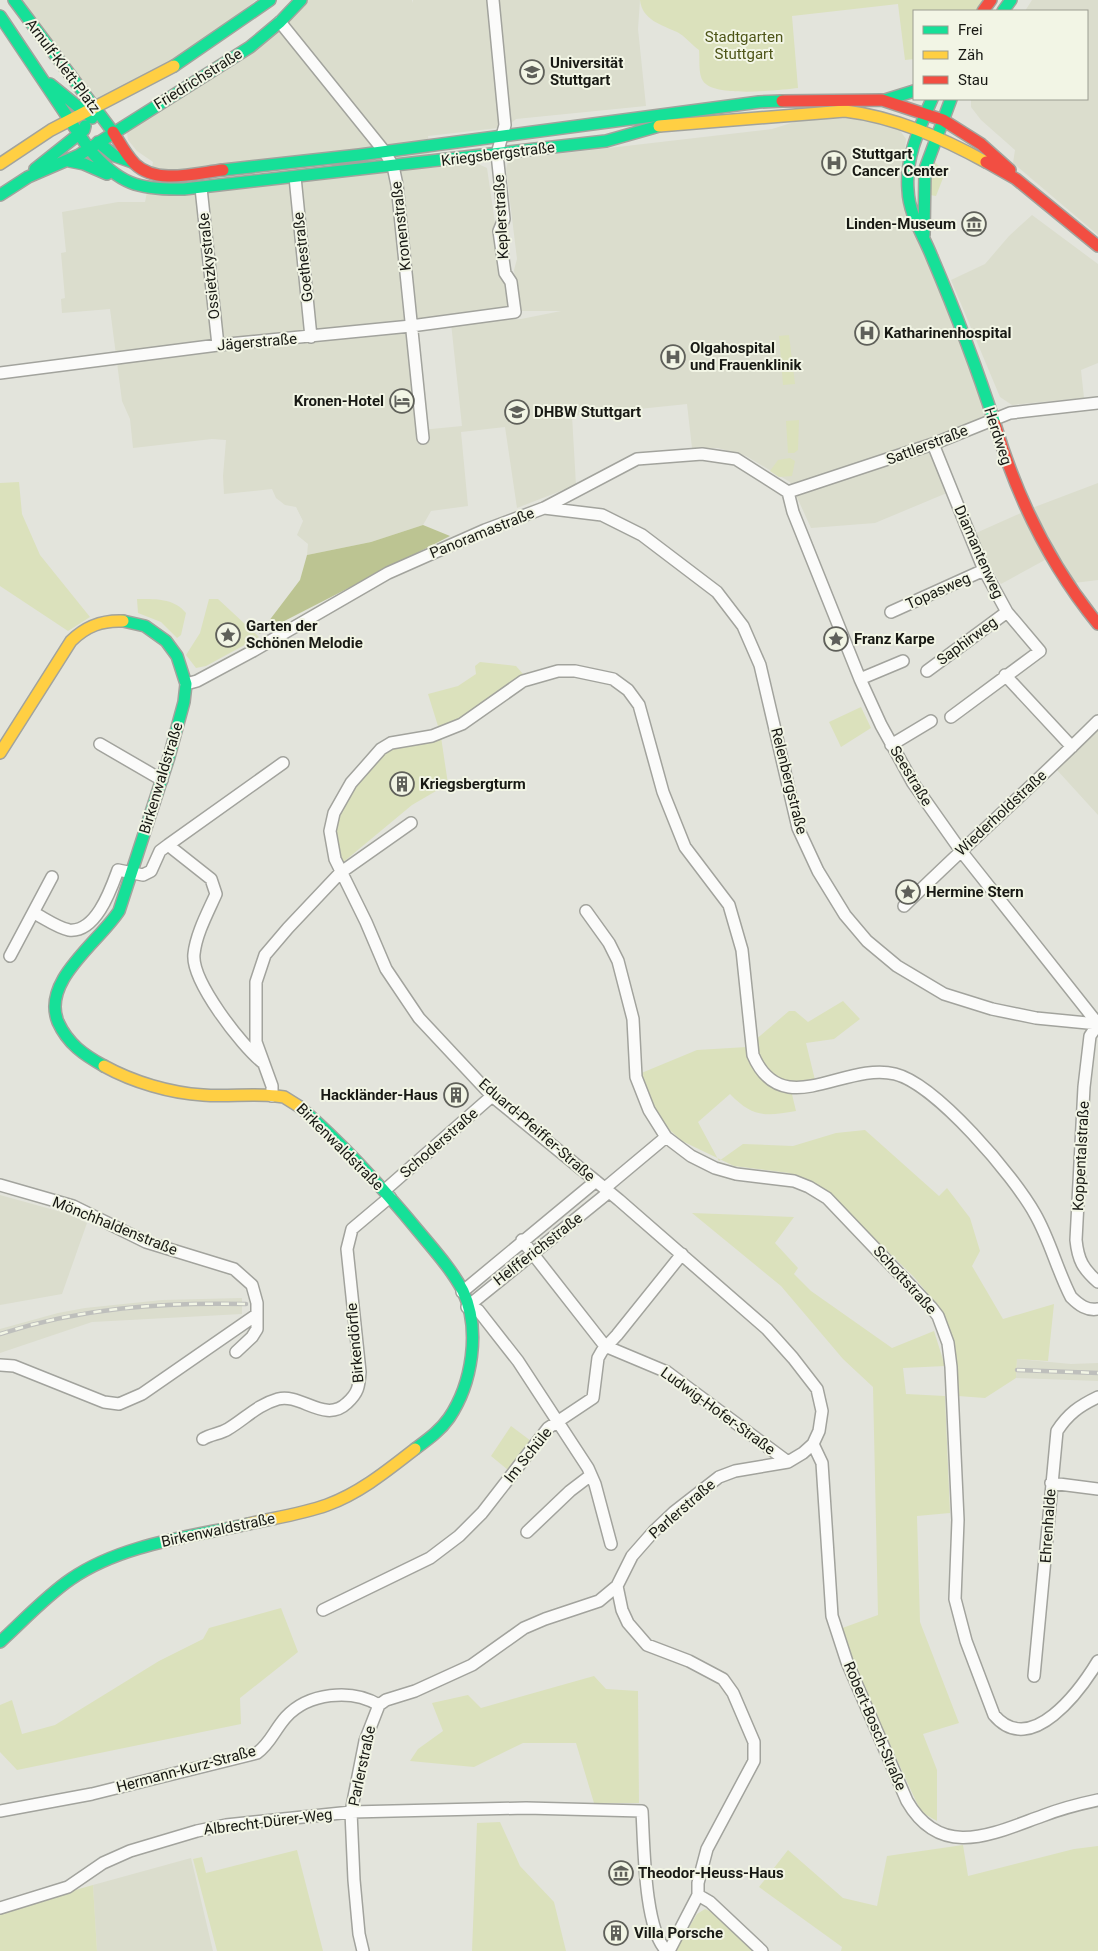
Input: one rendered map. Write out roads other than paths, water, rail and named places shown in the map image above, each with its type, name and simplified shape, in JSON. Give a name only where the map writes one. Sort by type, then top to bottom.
[{"type":"main road","name":"Arnulf-Klett-Platz","points":[[14,0],[78,85],[90,114],[113,132]]},
{"type":"main road","name":"Friedrichstraße","points":[[88,138],[113,132],[262,38],[301,0]]},
{"type":"main road","points":[[262,38],[265,2]]},
{"type":"main road","name":"Friedrichstraße","points":[[0,164],[66,120],[90,114],[180,62],[265,2]]},
{"type":"main road","name":"Arnulf-Klett-Platz","points":[[0,16],[41,75],[66,120],[88,138]]},
{"type":"main road","points":[[41,75],[56,74],[62,65]]},
{"type":"main road","points":[[41,75],[48,114],[41,135]]},
{"type":"main road","points":[[0,195],[28,177],[69,161],[88,138],[90,114],[41,75]]},
{"type":"main road","points":[[78,85],[96,91],[122,94]]},
{"type":"main road","points":[[882,100],[913,91]]},
{"type":"main road","name":"Kriegsbergstraße","points":[[88,138],[114,156],[132,162],[144,171],[167,176],[384,151],[759,102],[846,99],[882,100],[943,120],[982,144],[1008,166],[1016,179]]},
{"type":"main road","name":"Herdweg","points":[[932,100],[912,150],[908,202],[915,223],[924,235],[993,419],[1009,471],[1040,540],[1066,582],[1098,624]]},
{"type":"main road","name":"Herdweg","points":[[924,235],[923,184],[925,170],[951,100]]},
{"type":"main road","name":"Kriegsbergstraße","points":[[88,138],[113,176],[131,186],[146,190],[201,188],[618,139],[649,127],[827,110],[863,113],[919,130],[1016,179]]},
{"type":"main road","points":[[113,132],[132,162]]},
{"type":"main road","points":[[28,177],[37,166],[88,138]]},
{"type":"main road","points":[[69,161],[84,164],[113,176]]},
{"type":"main road","points":[[1016,179],[1098,246]]},
{"type":"main road","name":"Birkenwaldstraße","points":[[0,754],[66,648],[77,634],[92,625],[128,621],[155,632],[174,650],[181,664],[186,684],[176,731],[162,780],[118,913],[77,958],[63,978],[56,1000],[56,1019],[66,1039],[82,1052],[132,1078],[155,1086],[200,1095],[287,1097],[300,1105],[387,1194],[456,1280],[467,1307],[471,1335],[469,1368],[462,1393],[450,1417],[424,1443],[365,1488],[324,1506],[147,1546],[104,1561],[71,1579],[0,1642]]},
{"type":"street","name":"Keplerstraße","points":[[493,0],[505,125],[497,154],[504,219],[499,231],[505,273],[511,282],[515,312]]},
{"type":"street","name":"Kronenstraße","points":[[280,22],[384,151],[393,166],[397,178],[423,438]]},
{"type":"street","name":"Goethestraße","points":[[295,177],[311,337]]},
{"type":"street","name":"Ossietzkystraße","points":[[201,188],[218,345]]},
{"type":"street","name":"Jägerstraße","points":[[0,373],[218,345],[411,326],[515,312]]},
{"type":"street","name":"Sattlerstraße","points":[[788,492],[933,444],[1010,413],[1098,403]]},
{"type":"street","name":"Diamantenweg","points":[[933,444],[984,570],[1006,612],[1040,651],[1005,676]]},
{"type":"street","name":"Panoramastraße","points":[[186,684],[197,681],[252,651],[388,573],[485,530],[544,508],[637,459],[656,456],[702,454],[736,459],[788,492]]},
{"type":"street","name":"Seestraße","points":[[788,492],[793,512],[860,679],[891,745],[913,783],[961,851],[1098,1024]]},
{"type":"street","name":"Relenbergstraße","points":[[544,508],[602,515],[642,535],[716,592],[743,626],[760,666],[798,828],[818,871],[845,915],[867,941],[897,966],[944,994],[992,1009],[1027,1016],[1098,1024]]},
{"type":"street","name":"Topasweg","points":[[891,612],[984,570]]},
{"type":"street","name":"Saphirweg","points":[[927,671],[1006,612]]},
{"type":"street","points":[[860,679],[903,661]]},
{"type":"street","name":"Eduard-Pfeiffer-Straße","points":[[603,1187],[492,1096],[419,1018],[386,968],[366,922],[340,873],[331,846],[330,831],[334,813],[351,782],[381,749],[391,743],[432,736],[462,724],[522,681],[558,671],[575,671],[612,679],[628,690],[640,705],[664,792],[685,847],[729,905],[742,950],[753,1055],[759,1068],[776,1084],[793,1089],[872,1072],[894,1074],[916,1082],[938,1099],[1019,1189],[1036,1215],[1071,1298],[1080,1306],[1092,1310],[1098,1309]]},
{"type":"street","points":[[951,717],[1005,676],[1072,747]]},
{"type":"street","points":[[891,745],[931,721]]},
{"type":"street","name":"Wiederholdstraße","points":[[904,906],[961,851],[1027,792],[1098,721]]},
{"type":"street","points":[[100,744],[162,780]]},
{"type":"street","points":[[34,913],[70,930],[85,926],[104,906],[118,870],[131,871],[143,875],[152,871],[160,852],[168,845],[283,763]]},
{"type":"street","points":[[272,1096],[272,1086],[256,1042],[254,1008],[259,968],[265,955],[340,873],[411,823]]},
{"type":"street","points":[[168,845],[211,879],[216,894],[200,932],[193,956],[200,980],[219,1012],[248,1051],[262,1062]]},
{"type":"street","points":[[10,956],[52,876]]},
{"type":"street","name":"Schottstraße","points":[[586,912],[609,943],[618,961],[633,1019],[636,1077],[649,1110],[666,1137],[691,1156],[715,1168],[736,1174],[794,1181],[810,1187],[827,1198],[910,1282],[938,1316],[948,1343],[951,1367],[958,1520],[955,1599],[958,1615],[989,1707],[999,1721],[1023,1728],[1044,1722],[1061,1711],[1084,1684],[1098,1661]]},
{"type":"street","name":"Koppentalstraße","points":[[1098,1024],[1090,1036],[1084,1087],[1076,1240],[1083,1269],[1098,1282]]},
{"type":"street","name":"Schoderstraße","points":[[387,1194],[492,1096]]},
{"type":"street","name":"Helfferichstraße","points":[[467,1307],[532,1254],[603,1187],[666,1137]]},
{"type":"street","name":"Mönchhaldenstraße","points":[[0,1185],[73,1206],[146,1242],[234,1269],[252,1285],[256,1303],[257,1330],[236,1352]]},
{"type":"street","points":[[603,1187],[767,1328],[793,1358],[816,1389],[822,1418],[813,1444]]},
{"type":"street","name":"Helfferichstraße","points":[[462,1292],[522,1240],[603,1187]]},
{"type":"street","name":"Birkendörfle","points":[[203,1439],[229,1429],[248,1413],[279,1399],[294,1399],[321,1410],[331,1410],[345,1405],[358,1391],[360,1372],[347,1249],[352,1229],[387,1194]]},
{"type":"street","name":"Ludwig-Hofer-Straße","points":[[522,1240],[606,1346],[667,1372],[788,1462]]},
{"type":"street","name":"Im Schüle","points":[[323,1610],[430,1558],[459,1536],[482,1513],[548,1428],[592,1398],[598,1358],[682,1254]]},
{"type":"street","points":[[467,1307],[478,1310],[518,1361],[591,1475],[611,1544]]},
{"type":"street","points":[[0,1365],[14,1366],[104,1402],[119,1404],[142,1394],[256,1315]]},
{"type":"street","name":"Ehrenhalde","points":[[1034,1676],[1057,1431],[1067,1416],[1079,1406],[1098,1397]]},
{"type":"street","name":"Parlerstraße","points":[[363,1951],[359,1934],[355,1888],[351,1812],[365,1741],[379,1705],[386,1700],[415,1691],[465,1669],[524,1628],[599,1601],[617,1586],[632,1556],[654,1531],[674,1512],[719,1477],[735,1471],[788,1462],[813,1444]]},
{"type":"street","name":"Robert-Bosch-Straße","points":[[813,1444],[822,1463],[832,1616],[847,1662],[913,1812],[927,1826],[943,1835],[969,1838],[1002,1831],[1045,1815],[1098,1800]]},
{"type":"street","points":[[527,1532],[570,1491],[591,1475]]},
{"type":"street","points":[[1051,1484],[1098,1489]]},
{"type":"street","points":[[617,1586],[622,1610],[628,1623],[647,1645],[689,1660],[723,1679],[733,1692],[754,1742],[754,1761],[707,1849],[698,1883],[698,1895],[668,1951]]},
{"type":"street","name":"Hermann-Kurz-Straße","points":[[0,1811],[92,1794],[257,1753],[264,1748],[286,1717],[304,1702],[320,1697],[346,1696],[370,1699],[379,1705]]},
{"type":"street","name":"Albrecht-Dürer-Weg","points":[[0,1908],[68,1887],[103,1863],[130,1851],[197,1831],[226,1825],[351,1812],[526,1808],[642,1811],[647,1884],[656,1936],[660,1945],[668,1951]]},
{"type":"street","points":[[698,1895],[710,1902],[762,1951]]},
{"type":"railway","points":[[0,1334],[61,1318],[122,1309],[184,1304],[246,1304]]},
{"type":"railway","points":[[1017,1370],[1098,1373]]},
{"type":"place","name":"Universität Stuttgart","points":[[532,72]]},
{"type":"place","name":"Stuttgart Cancer Center","points":[[834,163]]},
{"type":"place","name":"Linden-Museum","points":[[974,224]]},
{"type":"place","name":"Katharinenhospital","points":[[867,333]]},
{"type":"place","name":"Olgahospital und Frauenklinik","points":[[673,357]]},
{"type":"place","name":"Kronen-Hotel","points":[[402,401]]},
{"type":"place","name":"DHBW Stuttgart","points":[[517,412]]},
{"type":"place","name":"Garten der Schönen Melodie","points":[[228,635]]},
{"type":"place","name":"Franz Karpe","points":[[836,639]]},
{"type":"place","name":"Kriegsbergturm","points":[[402,784]]},
{"type":"place","name":"Hermine Stern","points":[[908,892]]},
{"type":"place","name":"Hackländer-Haus","points":[[456,1095]]},
{"type":"place","name":"Theodor-Heuss-Haus","points":[[621,1873]]},
{"type":"place","name":"Villa Porsche","points":[[616,1933]]},
{"type":"park label","name":"Stadtgarten Stuttgart","points":[[744,46]]}]
